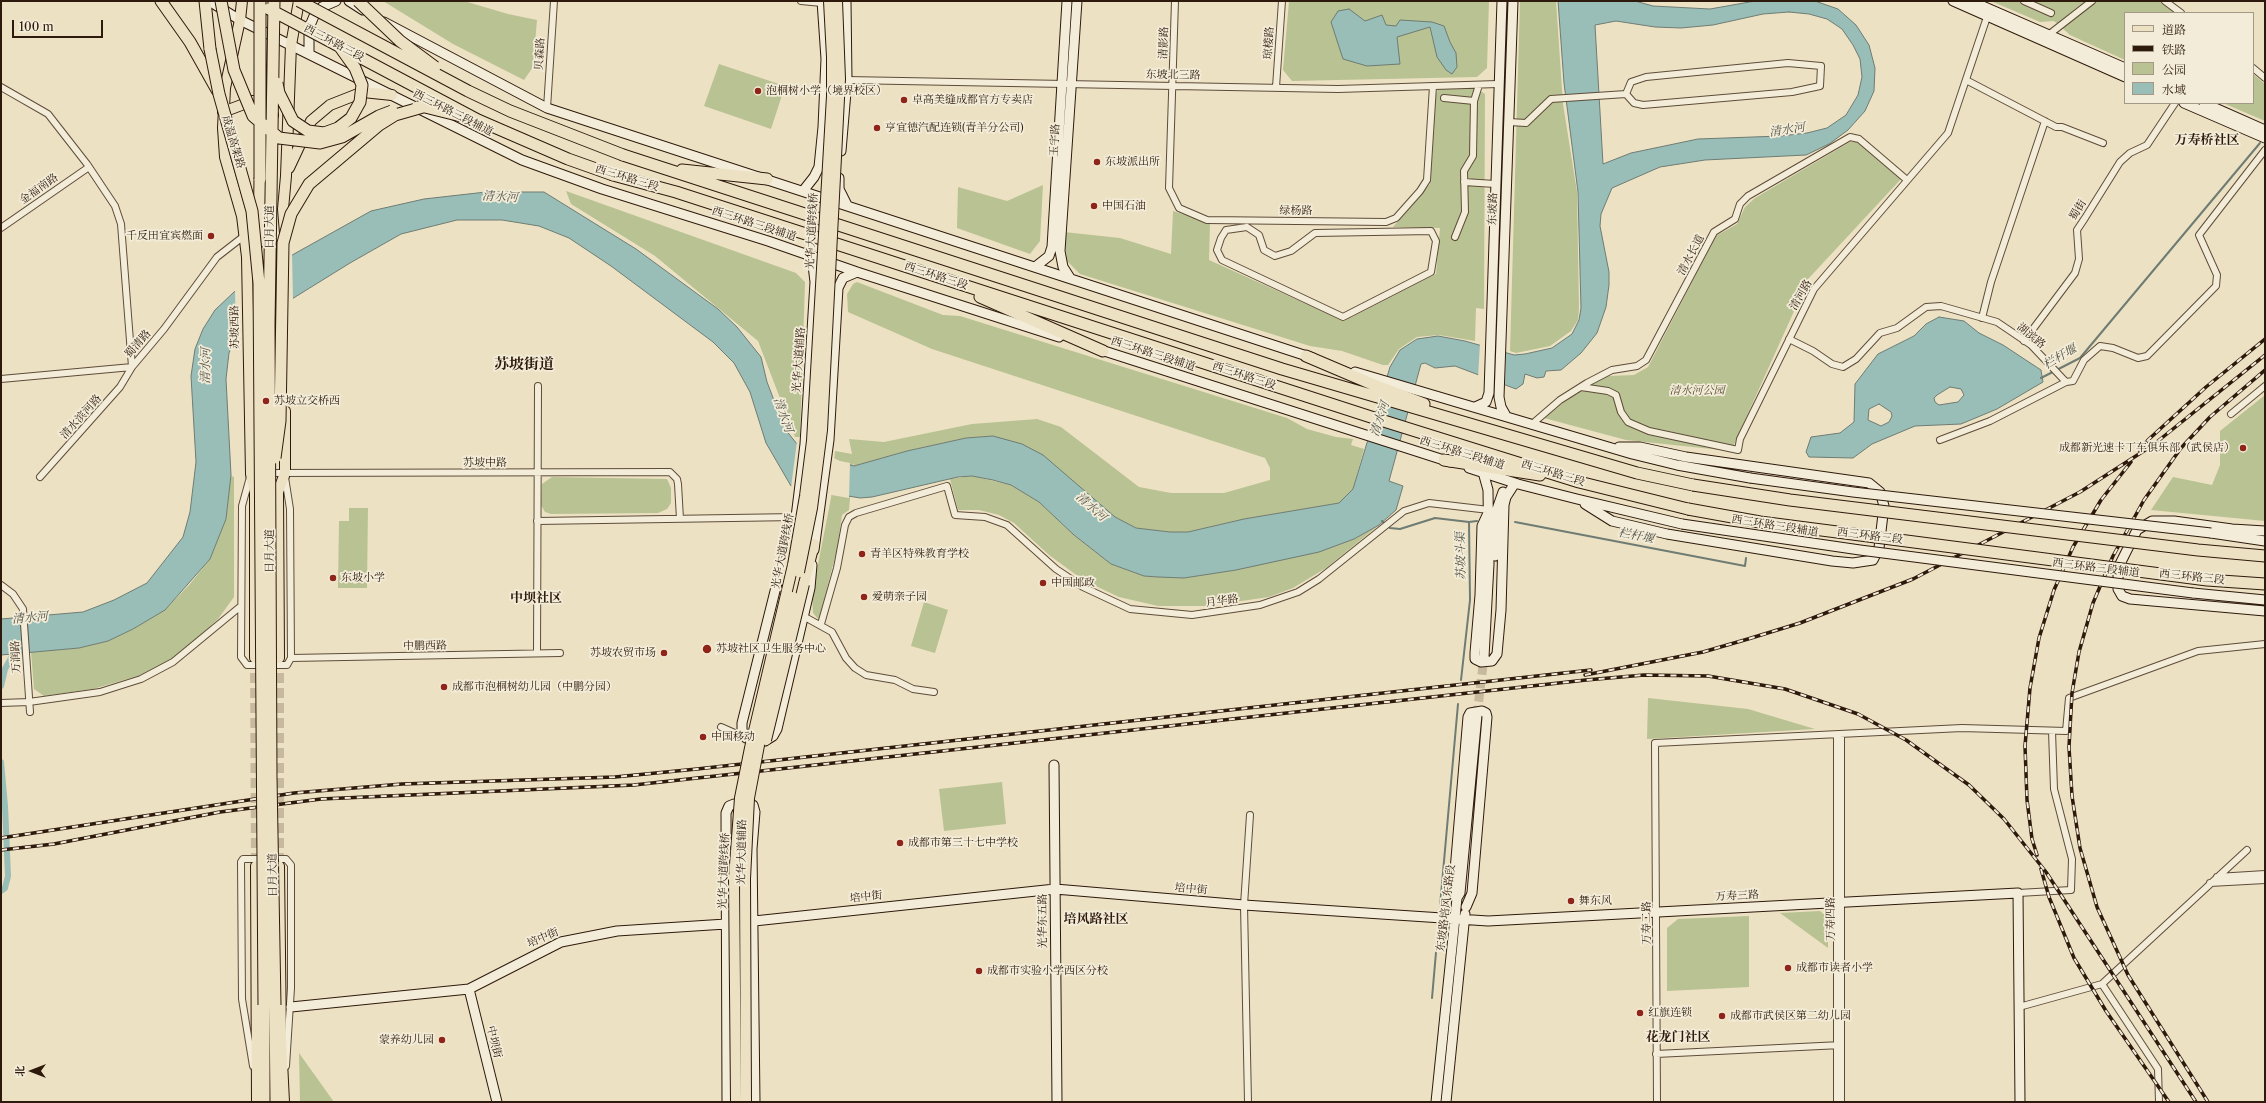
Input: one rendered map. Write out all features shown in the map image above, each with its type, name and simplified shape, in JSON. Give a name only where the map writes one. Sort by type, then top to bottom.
[{"type":"highway","points":[[161,1],[190,42],[219,94]]},
{"type":"highway","name":"成温高架路","points":[[205,1],[210,49],[219,94],[252,211],[259,283]]},
{"type":"highway","points":[[221,1],[234,70],[253,116],[279,138],[320,143],[342,137],[379,116],[400,108],[423,107],[478,120]]},
{"type":"highway","name":"西三环路三段","points":[[255,1],[272,5],[338,45],[478,120],[568,160],[613,175],[676,192],[1371,417],[1579,482],[1688,509],[1776,524],[2207,580],[2265,584]]},
{"type":"highway","points":[[259,283],[260,1]]},
{"type":"highway","name":"西三环路三段","points":[[299,1],[468,91],[510,111],[623,155],[1282,369],[1379,388],[1414,399],[1461,421],[1637,473],[1693,485],[1806,502],[2198,550],[2265,556]]},
{"type":"highway","points":[[358,1],[400,41],[468,91]]},
{"type":"highway","name":"日月大道","points":[[272,5],[274,65],[270,180],[271,777],[276,1102]]},
{"type":"highway","points":[[274,65],[279,93],[293,121],[308,131],[324,133],[338,128],[351,118],[360,102],[362,85],[355,68],[338,45]]},
{"type":"highway","points":[[270,494],[280,421],[283,243],[291,214],[309,184],[379,125],[395,115],[423,107]]},
{"type":"highway","points":[[659,167],[767,179]]},
{"type":"highway","points":[[919,271],[1103,351]]},
{"type":"highway","name":"日月大道","points":[[259,283],[264,1102]]},
{"type":"highway","points":[[1306,356],[1379,388]]},
{"type":"highway","points":[[1444,460],[1579,482]]},
{"type":"main road","name":"西三环路三段辅道","points":[[209,1],[240,20],[309,53],[490,146],[522,160],[602,189],[806,253],[858,272],[1364,435],[1484,472],[1515,485],[1682,524],[1860,550],[2193,593],[2265,600]]},
{"type":"main road","name":"苏坡西路","points":[[242,1],[240,20],[232,52],[223,112],[225,157],[242,216],[247,275],[247,341],[251,474],[255,493],[255,658]]},
{"type":"main road","points":[[279,658],[278,492],[285,473],[286,253],[283,209],[286,176],[291,45],[299,1]]},
{"type":"main road","points":[[309,53],[309,28],[314,16],[322,8],[336,1]]},
{"type":"main road","points":[[349,1],[394,28],[547,108],[1306,356]]},
{"type":"main road","name":"光华大道跨线桥","points":[[746,1102],[745,879],[749,798],[760,740],[810,515],[822,430],[840,80],[837,1]]},
{"type":"main road","points":[[846,1],[847,80],[839,189],[847,205]]},
{"type":"main road","name":"玉宇路","points":[[1061,261],[1067,1]]},
{"type":"main road","name":"玉宇路","points":[[1049,256],[1052,247],[1066,83],[1077,1]]},
{"type":"main road","name":"东坡路","points":[[1489,393],[1498,84],[1502,1]]},
{"type":"main road","name":"东坡路","points":[[1506,416],[1501,407],[1499,391],[1513,1]]},
{"type":"main road","points":[[1953,1],[1989,13],[2046,38],[2124,77]]},
{"type":"main road","points":[[1973,1],[1989,13]]},
{"type":"main road","points":[[803,191],[814,177],[819,167],[823,127],[826,59],[824,2]]},
{"type":"main road","name":"光华大道跨线桥","points":[[736,1102],[734,878],[740,798],[750,748],[793,565],[805,496],[812,441],[832,96],[832,57],[824,2]]},
{"type":"main road","points":[[2046,38],[2124,68]]},
{"type":"main road","points":[[286,176],[311,121],[330,105],[363,92],[392,95]]},
{"type":"main road","points":[[223,112],[252,101],[266,102],[276,121],[286,176]]},
{"type":"main road","points":[[2186,104],[2265,138]]},
{"type":"main road","points":[[2206,104],[2265,130]]},
{"type":"main road","points":[[819,167],[839,174]]},
{"type":"main road","name":"光华大道辅路","points":[[746,738],[742,730],[742,723],[778,579],[792,541],[800,489],[805,444],[815,282],[813,265],[806,253]]},
{"type":"main road","points":[[1035,267],[1049,256],[1061,261],[1070,278]]},
{"type":"main road","points":[[749,798],[771,725],[814,544],[823,493],[828,454],[838,288],[843,278],[858,272]]},
{"type":"main road","points":[[1379,388],[1414,399],[1475,407],[1603,446],[1677,465],[1750,478],[1853,492],[2265,540]]},
{"type":"main road","points":[[1475,407],[1486,402],[1489,393],[1499,391]]},
{"type":"main road","points":[[1577,499],[1612,521],[1667,534],[1761,550],[1853,563],[1873,560],[1879,548],[1884,506],[1880,492],[1869,483],[1686,457],[1640,447],[1603,446]]},
{"type":"main road","points":[[1484,472],[1488,490],[1489,510],[1487,657],[1495,598],[1496,512],[1503,492],[1515,485]]},
{"type":"main road","points":[[1489,510],[1482,526],[1480,595],[1475,653],[1475,659],[1481,662],[1492,661],[1497,654],[1501,610],[1504,505],[1506,497],[1515,485]]},
{"type":"main road","points":[[2265,531],[2232,529],[2174,521],[2152,521],[2137,530],[2118,568],[2118,589],[2122,596],[2130,599],[2265,611]]},
{"type":"main road","points":[[737,837],[737,782],[741,755],[784,580],[792,541]]},
{"type":"main road","points":[[746,738],[756,741],[765,740],[773,736],[777,729],[810,588],[814,544]]},
{"type":"main road","points":[[1458,898],[1454,894],[1468,717],[1470,713],[1482,711],[1486,713],[1487,717],[1474,877],[1472,893],[1466,908]]},
{"type":"main road","name":"东坡路培风东路段","points":[[1436,1102],[1460,920],[1466,908],[1480,715],[1460,894],[1458,898],[1460,920],[1446,1102]]},
{"type":"main road","name":"光华东五路","points":[[1054,765],[1057,1102]]},
{"type":"main road","name":"光华大道辅路","points":[[727,1102],[726,813],[729,806],[734,804],[750,804],[754,808],[753,922],[755,1102]]},
{"type":"main road","points":[[256,866],[257,1102]]},
{"type":"main road","points":[[279,866],[281,1041],[284,1097]]},
{"type":"main road","name":"培中街","points":[[291,1007],[469,989],[561,942],[617,931],[753,922],[1055,889],[1244,905],[1460,920]]},
{"type":"main road","points":[[2018,893],[2020,1102]]},
{"type":"main road","name":"万寿三路","points":[[1460,920],[1488,921],[2018,893]]},
{"type":"main road","name":"中坝街","points":[[469,989],[497,1102]]},
{"type":"street","name":"贝森路","points":[[547,108],[554,1]]},
{"type":"street","points":[[801,1],[824,2]]},
{"type":"street","name":"清影路","points":[[1172,85],[1175,1]]},
{"type":"street","name":"琼楼路","points":[[1276,87],[1282,1]]},
{"type":"street","points":[[2024,1],[2051,13]]},
{"type":"street","points":[[2046,38],[2092,1]]},
{"type":"street","points":[[2165,1],[2180,12]]},
{"type":"street","name":"清河路","points":[[1581,386],[1608,391],[1616,395],[1621,412],[1628,422],[1649,431],[1738,450],[1740,439],[1814,289],[1948,134],[1989,13]]},
{"type":"street","points":[[1788,63],[1822,66],[1820,86],[1792,92],[1643,105],[1634,103],[1626,94],[1631,82],[1646,77],[1788,63]]},
{"type":"street","points":[[2254,69],[2265,78]]},
{"type":"street","name":"东坡北三路","points":[[847,80],[1338,89],[1498,84]]},
{"type":"street","points":[[1966,80],[2045,121],[2103,143]]},
{"type":"street","name":"绿杨路","points":[[1172,85],[1169,188],[1179,208],[1207,220],[1386,222],[1396,218],[1420,191],[1427,180],[1433,86]]},
{"type":"street","points":[[1455,238],[1465,212],[1464,171],[1473,156],[1474,101],[1479,85]]},
{"type":"street","points":[[1,87],[48,114],[89,167],[115,206],[122,224],[132,367]]},
{"type":"street","points":[[1509,122],[1526,123],[1550,99],[1626,94]]},
{"type":"street","points":[[1444,98],[1474,101]]},
{"type":"street","name":"蜀街","points":[[2024,341],[2075,273],[2079,259],[2078,230],[2084,218],[2120,162],[2130,153],[2147,145],[2174,104]]},
{"type":"street","points":[[1982,318],[1991,282],[2045,121]]},
{"type":"street","name":"清水长道","points":[[1531,425],[1560,400],[1581,386],[1612,370],[1638,366],[1646,360],[1714,232],[1734,219],[1740,204],[1748,196],[1850,138],[1859,139],[1907,180]]},
{"type":"street","points":[[1940,440],[1990,421],[2066,382],[2072,382],[2084,360],[2100,346],[2113,348],[2138,358],[2147,356],[2213,291],[2216,286],[2216,275],[2199,235],[2265,150]]},
{"type":"street","name":"金福南路","points":[[1,228],[89,167]]},
{"type":"street","points":[[1464,182],[1495,184]]},
{"type":"street","points":[[1225,221],[1226,230],[1221,238],[1217,250],[1222,260],[1343,317],[1431,272],[1436,241],[1431,231],[1315,233],[1291,251],[1274,256],[1264,250],[1259,234],[1247,228],[1226,230]]},
{"type":"street","name":"蜀清路","points":[[1,379],[132,367],[164,329],[217,257],[244,236]]},
{"type":"street","name":"湖滨路","points":[[1789,339],[1813,351],[1832,364],[1843,367],[1856,359],[1880,333],[1897,328],[1926,308],[1941,306],[1997,322],[2024,341],[2066,382]]},
{"type":"street","name":"清水滨河路","points":[[40,477],[120,387],[132,367]]},
{"type":"street","points":[[536,653],[538,386]]},
{"type":"street","points":[[2231,414],[2265,386]]},
{"type":"street","name":"苏坡中路","points":[[251,474],[670,472],[677,479],[680,518]]},
{"type":"street","points":[[251,474],[242,506],[241,658],[247,665],[287,665],[291,658],[290,509],[285,473]]},
{"type":"street","name":"月华路","points":[[821,624],[837,568],[845,525],[849,518],[856,513],[947,486],[955,515],[985,517],[1007,525],[1056,569],[1083,586],[1130,609],[1192,615],[1260,605],[1298,592],[1319,579],[1383,526],[1404,511],[1429,503],[1489,510]]},
{"type":"street","points":[[537,521],[796,517]]},
{"type":"street","name":"万润路","points":[[1,585],[12,594],[23,609],[30,712]]},
{"type":"street","points":[[1,703],[29,702],[100,692],[141,679],[173,662],[241,606]]},
{"type":"street","points":[[803,616],[821,624],[832,632],[854,668],[866,675],[895,680],[913,689],[934,692]]},
{"type":"street","points":[[1839,735],[1962,728],[2066,731],[2069,698],[2198,651],[2265,644]]},
{"type":"street","name":"中鹏西路","points":[[291,658],[560,653]]},
{"type":"street","points":[[721,727],[746,738]]},
{"type":"street","points":[[2018,893],[2071,890],[2072,859],[2054,789],[2052,731]]},
{"type":"street","name":"万寿二路","points":[[1657,1102],[1655,743],[1839,735]]},
{"type":"street","name":"万寿四路","points":[[1837,1102],[1839,1045],[1839,735]]},
{"type":"street","points":[[1248,1102],[1244,905],[1250,815]]},
{"type":"street","points":[[2019,1007],[2102,984],[2247,850]]},
{"type":"street","points":[[257,1090],[242,999],[241,865],[243,859],[286,859],[290,863],[291,1007],[284,1097]]},
{"type":"street","points":[[2217,877],[2265,874]]},
{"type":"street","points":[[2210,883],[2265,880]]},
{"type":"street","points":[[2102,984],[2158,1069],[2159,1102]]},
{"type":"street","points":[[1656,1054],[1839,1045]]},
{"type":"street","name":"万寿四路","points":[[1839,1045],[1841,1102]]},
{"type":"green space","points":[[383,1],[464,1],[508,14],[537,20],[533,67],[524,80],[453,44]]},
{"type":"green space","points":[[1289,1],[1489,1],[1487,68],[1477,77],[1292,81],[1283,70]]},
{"type":"green space","points":[[1520,1],[1556,1],[1563,104],[1577,192],[1579,308],[1578,320],[1571,331],[1550,346],[1516,353],[1510,351]]},
{"type":"green space","points":[[1991,1],[2160,1],[2174,12],[2124,12],[2124,60],[2070,35],[2054,21],[2040,22]]},
{"type":"green space","points":[[719,64],[785,86],[771,129],[704,106]]},
{"type":"green space","points":[[2254,75],[2265,84],[2265,121],[2225,104],[2254,104]]},
{"type":"green space","points":[[1476,88],[1485,94],[1484,309],[1476,308],[1475,341],[1439,335],[1417,337],[1399,349],[1388,365],[1383,365],[1342,351],[1310,346],[1080,274],[1067,261],[1064,232],[1120,238],[1171,254],[1173,211],[1210,223],[1209,260],[1344,321],[1436,274],[1440,228],[1393,227],[1430,184],[1435,97],[1438,89]]},
{"type":"green space","name":"清水河公园","points":[[1850,142],[1858,142],[1902,178],[1809,278],[1731,451],[1626,440],[1544,418],[1574,394],[1608,376],[1634,375],[1648,367],[1716,236],[1737,224],[1745,207],[1755,198]]},
{"type":"green space","points":[[1043,185],[1040,241],[1030,254],[957,228],[958,187],[1007,201]]},
{"type":"green space","points":[[566,191],[796,273],[805,282],[800,437],[795,437],[758,341],[655,256],[571,204]]},
{"type":"green space","points":[[857,282],[943,315],[960,316],[1287,418],[1307,429],[1336,437],[1353,439],[1351,445],[1364,449],[1353,489],[1339,503],[1244,519],[1188,532],[1170,532],[1136,528],[1115,517],[993,436],[966,438],[907,451],[854,466],[853,463],[849,510],[842,515],[837,549],[819,620],[813,613],[812,595],[831,498],[835,451],[852,454],[849,439],[884,442],[972,424],[1037,419],[1061,427],[1139,487],[1171,493],[1224,493],[1270,480],[1270,468],[1265,458],[932,349],[848,312],[847,294],[853,284]]},
{"type":"green space","points":[[2265,395],[2265,521],[2151,510],[2173,477],[2212,485],[2220,465],[2220,431]]},
{"type":"green space","points":[[231,476],[234,477],[234,597],[218,619],[190,645],[167,662],[141,675],[93,689],[44,696],[34,689],[31,652],[79,648],[108,641],[133,629],[165,610],[190,584],[210,559],[226,519]]},
{"type":"green space","points":[[972,476],[1011,485],[1039,502],[1074,535],[1111,564],[1144,576],[1184,578],[1236,570],[1354,539],[1379,525],[1326,568],[1293,588],[1269,597],[1207,606],[1158,606],[1119,597],[1083,580],[1049,555],[1014,523],[999,515],[979,510],[958,510],[950,479]]},
{"type":"green space","points":[[552,477],[667,479],[671,488],[671,503],[667,509],[658,513],[551,514],[545,512],[541,505],[542,484]]},
{"type":"green space","points":[[349,508],[368,508],[367,588],[338,588],[339,521],[349,521]]},
{"type":"green space","points":[[924,602],[948,610],[935,653],[911,646]]},
{"type":"green space","points":[[1648,698],[1748,709],[1815,729],[1647,739]]},
{"type":"green space","points":[[1002,782],[1006,824],[944,831],[939,789]]},
{"type":"green space","points":[[1820,911],[1828,918],[1828,948],[1780,913]]},
{"type":"green space","points":[[1749,916],[1749,987],[1667,991],[1667,928],[1678,919]]},
{"type":"green space","points":[[299,1053],[334,1102],[300,1102]]},
{"type":"water","name":"清水河","points":[[1558,1],[1635,1],[1653,6],[1710,9],[1755,1],[1815,1],[1838,9],[1856,25],[1869,45],[1875,68],[1874,91],[1865,111],[1848,130],[1829,144],[1806,155],[1705,160],[1660,167],[1612,188],[1601,214],[1600,226],[1609,272],[1606,307],[1597,333],[1581,353],[1561,370],[1546,371],[1544,377],[1537,378],[1525,374],[1523,384],[1516,389],[1455,366],[1435,368],[1425,363],[1421,364],[1389,481],[1403,486],[1396,510],[1379,525],[1354,539],[1319,552],[1236,570],[1184,578],[1144,576],[1111,564],[1074,535],[1039,502],[1011,485],[993,480],[972,476],[958,477],[872,497],[860,498],[791,486],[766,443],[750,392],[734,363],[713,342],[611,266],[569,238],[539,226],[502,220],[457,220],[401,234],[350,263],[237,333],[229,353],[226,379],[231,475],[226,519],[210,559],[165,610],[133,629],[108,641],[79,648],[1,655],[1,619],[83,612],[114,600],[147,583],[183,537],[190,512],[196,462],[191,376],[195,349],[203,329],[215,310],[234,292],[294,254],[371,211],[424,199],[486,192],[544,192],[636,249],[718,309],[737,327],[761,357],[767,382],[785,429],[797,444],[839,462],[854,466],[907,451],[966,438],[993,436],[1022,444],[1043,455],[1115,517],[1136,528],[1170,532],[1188,532],[1244,519],[1339,503],[1353,489],[1390,367],[1400,350],[1417,339],[1438,336],[1465,341],[1514,355],[1525,354],[1552,348],[1572,334],[1579,320],[1581,308],[1578,192],[1564,83]],"holes":[[[1789,12],[1809,14],[1827,19],[1842,29],[1853,45],[1860,59],[1862,77],[1858,95],[1846,115],[1827,128],[1807,133],[1780,136],[1698,139],[1631,153],[1603,164],[1595,25],[1616,21],[1655,27],[1681,28],[1713,25],[1763,14]]]},
{"type":"water","points":[[1349,9],[1365,21],[1382,15],[1386,25],[1396,26],[1400,20],[1432,22],[1444,26],[1456,53],[1457,67],[1452,74],[1446,70],[1437,57],[1430,27],[1397,37],[1400,64],[1367,66],[1343,59],[1331,22],[1338,11]]},
{"type":"water","points":[[1939,317],[1964,321],[1979,333],[2003,345],[2041,370],[2043,382],[1997,409],[1961,424],[1915,426],[1872,444],[1853,458],[1809,457],[1806,452],[1811,437],[1840,433],[1854,422],[1855,384],[1878,354],[1914,336],[1926,324]],"holes":[[[1950,387],[1961,389],[1964,395],[1958,402],[1939,405],[1935,402],[1934,398]],[[1879,404],[1891,412],[1892,416],[1889,422],[1881,426],[1868,420],[1869,409]]]},
{"type":"pier","points":[[292,253],[293,300],[239,335],[236,342],[235,289]]},
{"type":"pier","points":[[1480,343],[1506,350],[1505,387],[1478,378]]},
{"type":"pier","points":[[797,441],[840,461],[850,463],[849,498],[791,488]]},
{"type":"waterway","name":"栏杆堰","points":[[2041,378],[2080,358],[2260,143]]},
{"type":"waterway","name":"苏坡斗渠","points":[[1382,521],[1390,528],[1400,529],[1435,518],[1469,522],[1470,600],[1461,680]]},
{"type":"waterway","name":"栏杆堰","points":[[1469,522],[1477,521]]},
{"type":"waterway","name":"栏杆堰","points":[[1515,522],[1745,566],[1746,558]]},
{"type":"waterway","points":[[1,686],[5,669],[17,647]]},
{"type":"waterway","name":"苏坡斗渠","points":[[1440,906],[1458,704]]},
{"type":"waterway","points":[[1,762],[5,806],[8,876],[5,888],[1,891]]},
{"type":"waterway","name":"苏坡斗渠","points":[[1432,998],[1437,941]]},
{"type":"tunnel","points":[[1477,715],[1484,657]]},
{"type":"tunnel","points":[[255,658],[256,866]]},
{"type":"tunnel","points":[[279,658],[279,866]]},
{"type":"railway","points":[[2140,451],[2148,440],[2206,387],[2265,339]]},
{"type":"railway","points":[[1585,675],[1703,652],[1748,639],[1800,623],[1913,579],[2080,492],[2153,445],[2265,355]]},
{"type":"railway","points":[[2208,1102],[2128,975],[2097,907],[2080,848],[2072,796],[2069,747],[2072,693],[2079,652],[2093,603],[2113,556],[2144,500],[2181,448],[2210,417],[2265,370]]},
{"type":"railway","points":[[2037,855],[2032,839],[2027,800],[2025,746],[2030,688],[2039,638],[2054,590],[2073,547],[2101,500],[2131,462]]},
{"type":"railway","points":[[1,838],[294,793],[402,784],[615,777],[1591,670]]},
{"type":"railway","points":[[1,850],[54,844],[220,812],[321,799],[634,785],[1586,680],[1644,675],[1708,676],[1785,689],[1858,714],[1906,740],[1969,785],[2004,819],[2046,872],[2196,1102]]},
{"type":"railway","points":[[2041,869],[2049,897],[2074,958],[2106,1011],[2169,1102]]},
{"type":"place","name":"泡桐树小学（境界校区）","points":[[758,91]]},
{"type":"place","name":"卓高美缝成都官方专卖店","points":[[904,100]]},
{"type":"place","name":"亨宜德汽配连锁(青羊分公司)","points":[[877,128]]},
{"type":"place","name":"东坡派出所","points":[[1097,162]]},
{"type":"place","name":"中国石油","points":[[1094,206]]},
{"type":"place","name":"千反田宜宾燃面","points":[[211,236]]},
{"type":"place","name":"苏坡立交桥西","points":[[266,401]]},
{"type":"place","name":"成都新光速卡丁车俱乐部（武侯店）","points":[[2243,448]]},
{"type":"place","name":"青羊区特殊教育学校","points":[[862,554]]},
{"type":"place","name":"东坡小学","points":[[333,578]]},
{"type":"place","name":"中国邮政","points":[[1043,583]]},
{"type":"place","name":"爱萌亲子园","points":[[864,597]]},
{"type":"place","name":"苏坡社区卫生服务中心","points":[[707,649]]},
{"type":"place","name":"苏坡农贸市场","points":[[664,653]]},
{"type":"place","name":"成都市泡桐树幼儿园（中鹏分园）","points":[[444,687]]},
{"type":"place","name":"中国移动","points":[[703,737]]},
{"type":"place","name":"成都市第三十七中学校","points":[[900,843]]},
{"type":"place","name":"舞东风","points":[[1571,901]]},
{"type":"place","name":"成都市读者小学","points":[[1788,968]]},
{"type":"place","name":"成都市实验小学西区分校","points":[[979,971]]},
{"type":"place","name":"红旗连锁","points":[[1640,1013]]},
{"type":"place","name":"成都市武侯区第二幼儿园","points":[[1722,1016]]},
{"type":"place","name":"蒙养幼儿园","points":[[442,1040]]},
{"type":"district","name":"万寿桥社区","points":[[2207,140]]},
{"type":"district","name":"苏坡街道","points":[[524,365]]},
{"type":"district","name":"中坝社区","points":[[536,598]]},
{"type":"district","name":"培风路社区","points":[[1096,919]]},
{"type":"district","name":"花龙门社区","points":[[1678,1037]]}]
